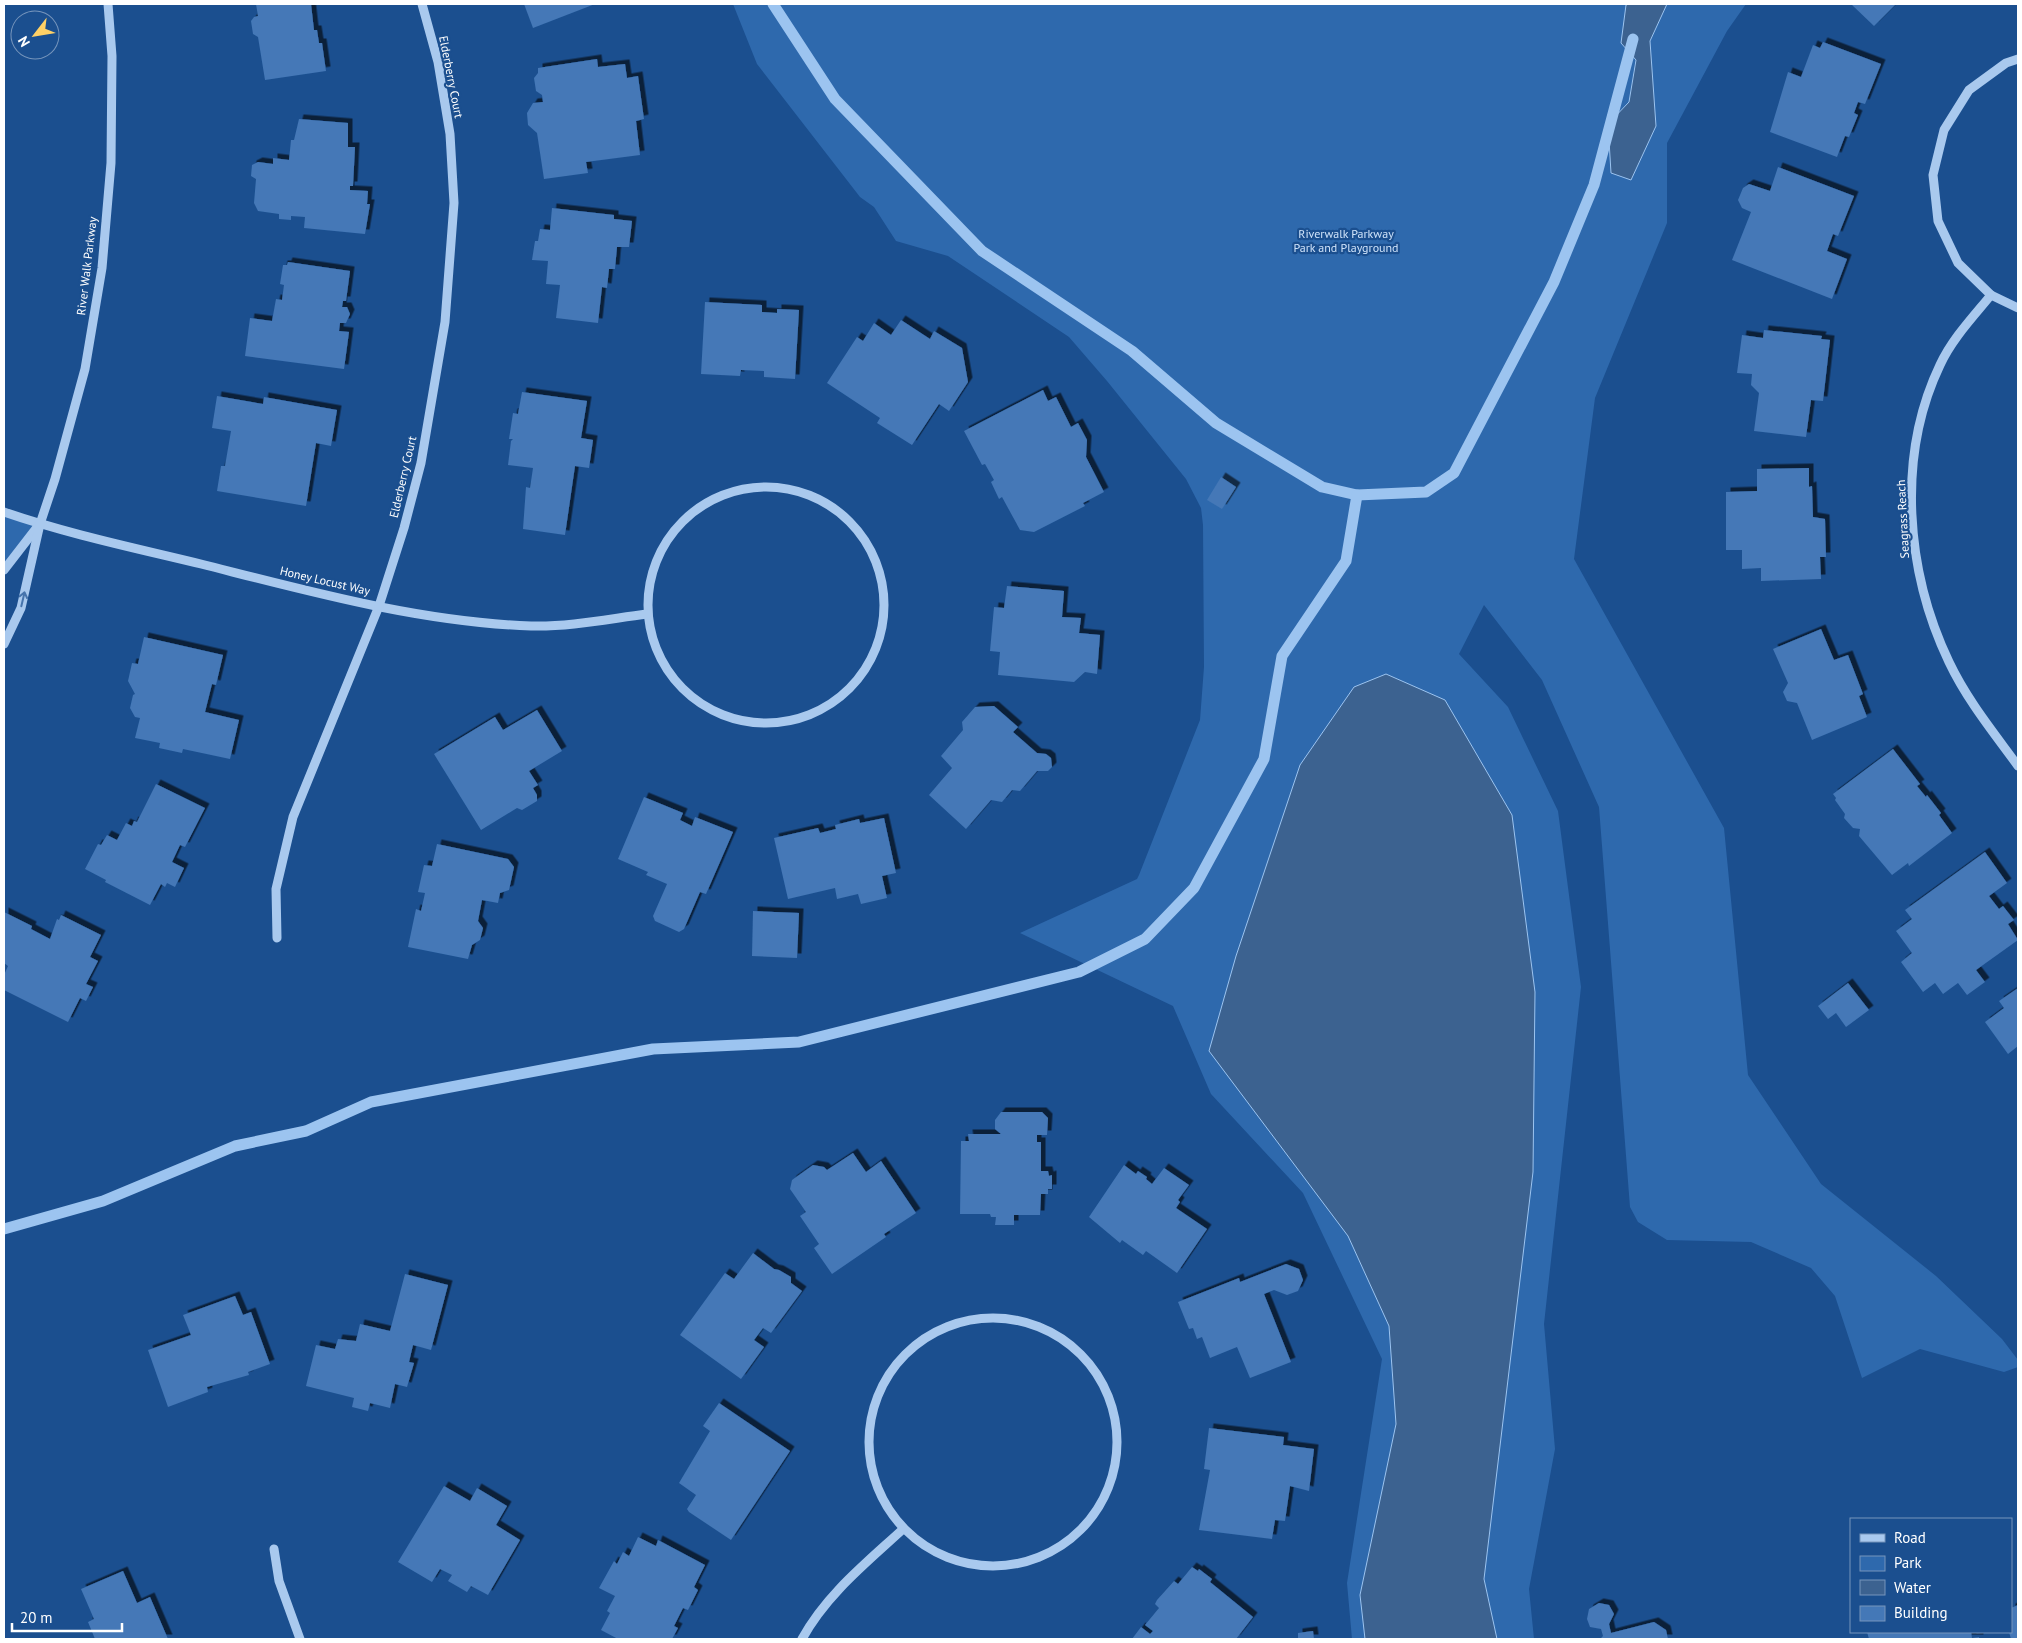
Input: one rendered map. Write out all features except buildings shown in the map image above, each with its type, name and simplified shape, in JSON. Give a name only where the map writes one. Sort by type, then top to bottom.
[{"type":"street","name":"River Walk Parkway","points":[[4,644],[21,608],[40,524],[55,479],[85,369],[102,268],[111,162],[112,56],[108,4]]},
{"type":"street","name":"Elderberry Court","points":[[277,938],[276,890],[293,817],[379,606],[421,463],[445,322],[454,203],[450,134],[438,62],[422,4]]},
{"type":"street","points":[[2018,59],[2006,63],[1969,90],[1944,130],[1933,175],[1938,221],[1958,263],[1991,295],[2018,308]]},
{"type":"street","name":"Seagrass Reach","points":[[1991,295],[1958,334],[1940,364],[1923,409],[1912,467],[1912,496],[1916,556],[1929,611],[1949,663],[1978,711],[2018,766]]},
{"type":"street","points":[[769,485],[818,498],[857,528],[881,572],[885,621],[868,668],[834,704],[788,723],[738,722],[694,700],[661,662],[647,614],[654,565],[680,523],[721,495],[769,485]]},
{"type":"street","name":"Honey Locust Way","points":[[4,512],[40,524],[238,574],[433,617],[530,626],[566,625],[647,614]]},
{"type":"street","name":"River Walk Parkway","points":[[4,570],[40,524]]},
{"type":"street","points":[[1003,1315],[1061,1335],[1102,1378],[1120,1437],[1108,1496],[1081,1530],[1070,1543],[1014,1567],[954,1562],[902,1530],[872,1477],[869,1416],[895,1362],[944,1325],[995,1316],[1003,1315]]},
{"type":"street","points":[[802,1639],[811,1624],[846,1580],[902,1530]]},
{"type":"street","points":[[274,1549],[279,1581],[300,1639]]},
{"type":"green space","name":"Riverwalk Parkway Park and Playground","points":[[733,4],[1644,4],[1629,102],[1619,112],[1656,127],[1650,41],[1666,5],[1746,4],[1727,31],[1667,143],[1667,223],[1595,398],[1574,559],[1724,828],[1748,1075],[1821,1184],[1936,1276],[2002,1339],[2018,1360],[2018,1367],[2004,1372],[1920,1349],[1862,1378],[1835,1296],[1811,1268],[1751,1242],[1667,1240],[1638,1222],[1630,1207],[1599,807],[1542,680],[1484,605],[1459,654],[1508,707],[1558,811],[1581,987],[1544,1324],[1555,1449],[1529,1589],[1534,1639],[1352,1639],[1347,1583],[1382,1359],[1303,1193],[1211,1094],[1173,1006],[1020,933],[1137,879],[1139,875],[1200,720],[1204,667],[1203,525],[1201,508],[1186,479],[1069,337],[948,256],[896,241],[874,207],[860,197],[757,64]]},
{"type":"green space","points":[[4,513],[40,524],[4,566]]},
{"type":"water","points":[[1667,4],[1650,41],[1656,126],[1631,180],[1611,173],[1608,124],[1629,102],[1636,60],[1621,43],[1626,5]]},
{"type":"water","points":[[1386,674],[1445,700],[1512,815],[1535,992],[1533,1172],[1484,1579],[1497,1639],[1365,1639],[1360,1595],[1396,1424],[1389,1326],[1348,1236],[1209,1051],[1236,956],[1300,765],[1354,687]]},
{"type":"waterway","points":[[773,4],[835,99],[982,251],[1132,351],[1216,423],[1322,487],[1357,495],[1426,492],[1454,473],[1554,282],[1594,185],[1633,39]]},
{"type":"waterway","points":[[4,1229],[103,1201],[235,1146],[306,1131],[371,1102],[653,1049],[799,1042],[1079,972],[1145,939],[1194,888],[1264,759],[1282,656],[1346,561],[1357,495]]}]
